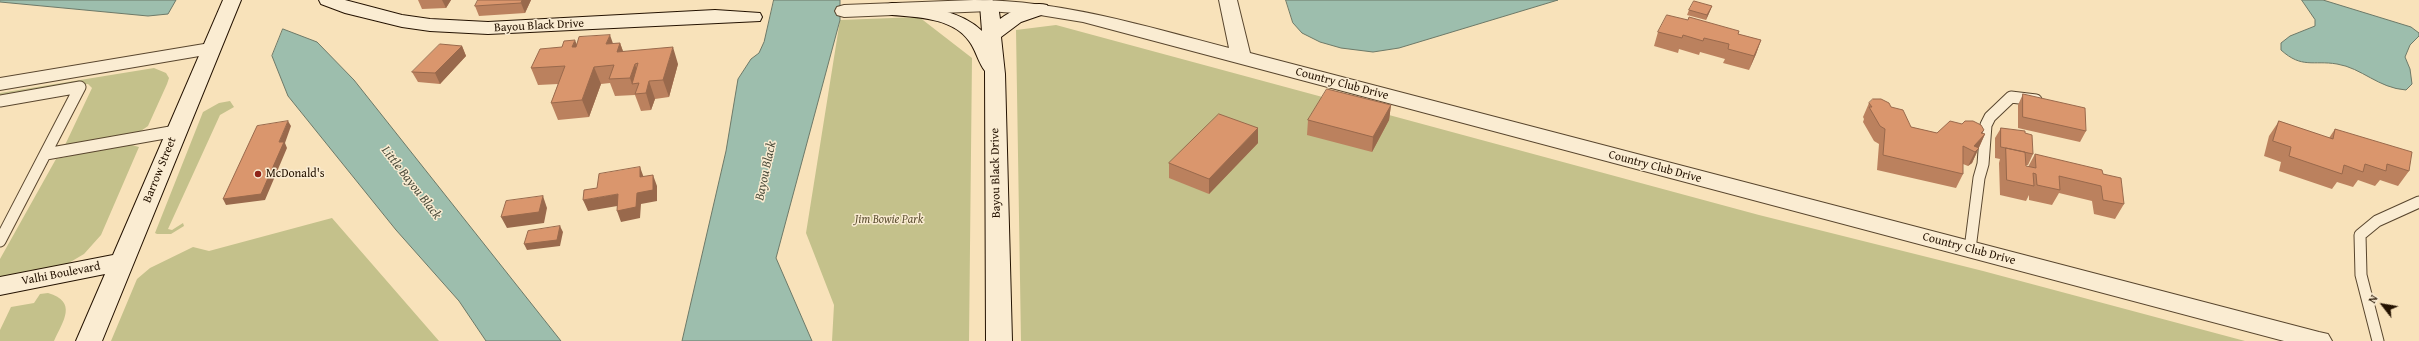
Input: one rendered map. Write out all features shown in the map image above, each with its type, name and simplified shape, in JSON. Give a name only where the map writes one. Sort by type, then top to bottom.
[{"type":"street","name":"Barrow Street","points":[[90,341],[210,49],[232,0]]},
{"type":"street","name":"Bayou Black Drive","points":[[328,0],[352,9],[402,21],[430,25],[488,28],[715,16],[753,17]]},
{"type":"street","points":[[1228,0],[1241,58]]},
{"type":"street","name":"Bayou Black Drive","points":[[993,3],[999,341]]},
{"type":"street","name":"Country Club Drive","points":[[892,9],[993,3],[1084,16],[2319,341]]},
{"type":"street","points":[[844,11],[892,9],[932,14],[955,23],[974,34],[995,74]]},
{"type":"street","points":[[993,35],[1003,23],[1013,17],[1040,9]]},
{"type":"street","points":[[0,84],[210,49]]},
{"type":"street","name":"Valhi Boulevard","points":[[0,286],[122,262]]},
{"type":"lane","points":[[0,101],[80,87],[0,241]]},
{"type":"lane","points":[[1970,250],[1979,178],[1983,164],[1984,135],[1990,117],[2011,97],[2022,97],[2050,103]]},
{"type":"lane","points":[[46,154],[176,131]]},
{"type":"lane","points":[[2378,341],[2360,270],[2358,251],[2360,235],[2377,221],[2419,202]]},
{"type":"green space","name":"Jim Bowie Park","points":[[919,17],[972,58],[969,341],[832,341],[834,305],[806,233],[840,20]]},
{"type":"green space","points":[[1056,25],[1759,215],[1983,271],[2245,341],[1021,341],[1016,30]]},
{"type":"green space","points":[[154,68],[166,73],[169,78],[148,126],[138,133],[65,145],[92,88],[88,84],[0,97],[0,93]]},
{"type":"green space","points":[[230,101],[234,107],[220,115],[168,229],[172,230],[183,223],[184,226],[171,234],[155,233],[203,112],[219,103]]},
{"type":"green space","points":[[128,144],[139,147],[101,235],[84,254],[67,264],[0,279],[0,259],[56,159]]},
{"type":"green space","points":[[332,218],[439,341],[111,341],[137,279],[150,268],[193,247],[209,251]]},
{"type":"green space","points":[[48,293],[63,301],[66,313],[54,341],[0,341],[0,330],[11,307],[34,303],[40,294]]},
{"type":"water","points":[[0,0],[176,0],[168,14],[148,16],[0,2]]},
{"type":"water","name":"Bayou Black","points":[[774,0],[840,0],[840,20],[776,258],[812,341],[682,341],[726,151],[738,79],[751,59],[759,53],[764,42]]},
{"type":"water","points":[[1286,0],[1558,0],[1399,48],[1373,52],[1341,48],[1320,42],[1302,33],[1293,23]]},
{"type":"water","points":[[2302,0],[2323,0],[2411,27],[2419,33],[2419,36],[2410,45],[2405,57],[2410,69],[2412,84],[2406,90],[2387,86],[2346,66],[2329,63],[2302,62],[2288,56],[2281,50],[2281,43],[2290,36],[2315,26],[2315,20]]},
{"type":"water","name":"Little Bayou Black","points":[[283,29],[317,42],[354,80],[561,341],[486,341],[459,301],[396,230],[288,96],[272,56]]},
{"type":"building","points":[[478,0],[522,0],[521,3],[475,6]]},
{"type":"building","points":[[1694,1],[1712,6],[1707,15],[1689,10]]},
{"type":"building","points":[[1667,15],[1688,20],[1689,17],[1739,31],[1738,34],[1761,40],[1754,56],[1728,49],[1729,44],[1704,38],[1703,41],[1683,35],[1682,38],[1658,32]]},
{"type":"building","points":[[610,35],[606,44],[620,43],[617,52],[673,47],[663,80],[649,81],[646,93],[635,94],[639,83],[632,84],[638,63],[635,64],[630,78],[609,79],[614,65],[594,67],[582,100],[551,103],[565,66],[531,68],[540,49],[562,47],[564,41],[575,40],[572,47],[576,47],[579,37]]},
{"type":"building","points":[[440,44],[462,46],[435,73],[412,72]]},
{"type":"building","points":[[1327,89],[1391,105],[1373,137],[1308,120]]},
{"type":"building","points":[[2023,94],[2085,108],[2086,131],[2023,117]]},
{"type":"building","points":[[1873,99],[1881,99],[1889,103],[1891,107],[1903,110],[1911,127],[1937,133],[1950,121],[1962,124],[1965,121],[1973,121],[1981,125],[1984,130],[1981,133],[1985,134],[1974,146],[1979,148],[1975,152],[1963,146],[1963,174],[1883,155],[1885,129],[1880,126],[1869,107],[1872,107],[1869,103]]},
{"type":"building","points":[[1219,114],[1258,128],[1209,179],[1169,163]]},
{"type":"building","name":"McDonald's","points":[[288,121],[279,142],[284,142],[261,194],[223,199],[257,126]]},
{"type":"building","points":[[2279,121],[2333,139],[2335,129],[2412,152],[2409,171],[2387,164],[2386,171],[2365,164],[2363,172],[2344,165],[2342,174],[2289,156],[2291,147],[2273,141]]},
{"type":"building","points":[[2001,128],[2025,131],[2025,133],[2032,135],[2033,154],[2001,147]]},
{"type":"building","points":[[2006,148],[2025,152],[2026,166],[2036,168],[2035,154],[2102,170],[2103,174],[2121,178],[2124,204],[2103,200],[2101,186],[2059,176],[2060,190],[2037,185],[2036,174],[2033,173],[2034,186],[2007,180]]},
{"type":"building","points":[[640,167],[640,177],[653,175],[653,190],[637,193],[636,207],[617,211],[618,194],[583,200],[584,190],[597,188],[599,174]]},
{"type":"building","points":[[543,196],[539,212],[501,217],[506,201]]},
{"type":"building","points":[[560,226],[557,240],[524,244],[528,231]]},
{"type":"place","name":"McDonald's","points":[[258,174]]}]
